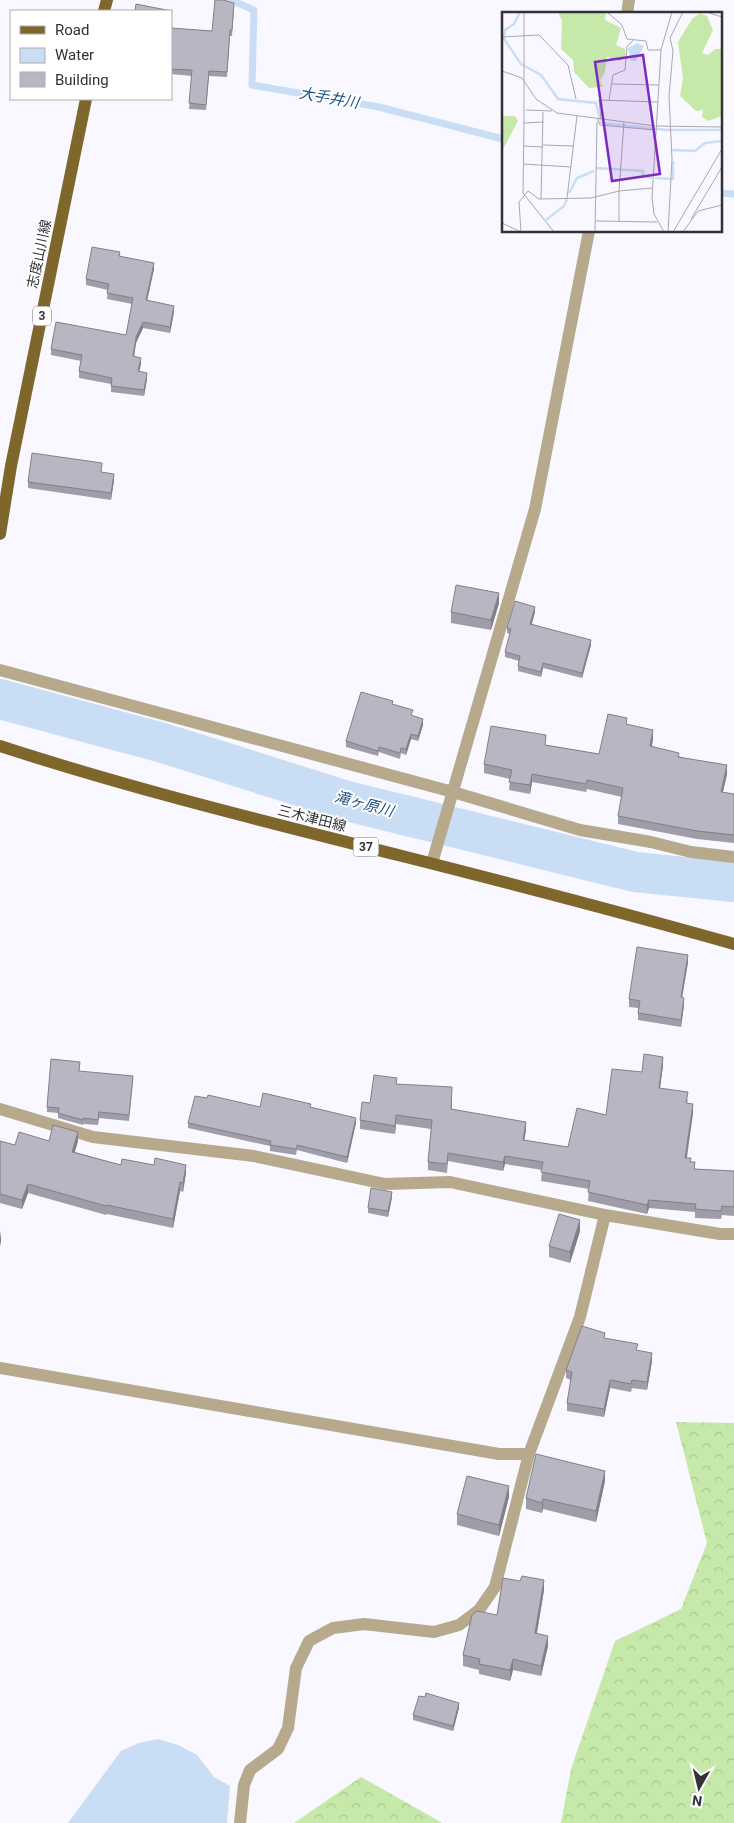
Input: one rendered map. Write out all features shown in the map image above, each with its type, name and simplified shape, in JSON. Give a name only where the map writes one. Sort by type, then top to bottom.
[{"type":"main road","name":"志度山川線","points":[[0,534],[11,466],[86,100]]},
{"type":"main road","name":"三木津田線","points":[[0,746],[45,761],[264,821],[432,863],[734,944]]},
{"type":"street","points":[[432,863],[535,509],[589,232]]},
{"type":"street","points":[[0,670],[453,792],[580,830],[651,842],[691,852],[734,857]]},
{"type":"street","points":[[0,1109],[93,1137],[254,1156],[385,1184],[450,1182],[605,1215],[720,1234],[734,1234]]},
{"type":"street","points":[[240,1823],[244,1785],[250,1770],[278,1749],[288,1728],[296,1668],[309,1641],[333,1628],[364,1624],[434,1632],[459,1625],[478,1610],[495,1587],[529,1454],[580,1317],[605,1215]]},
{"type":"street","points":[[0,1368],[499,1454],[529,1454]]},
{"type":"green space","points":[[676,1422],[734,1423],[734,1823],[561,1823],[571,1769],[615,1641],[681,1609],[707,1543]]},
{"type":"green space","points":[[361,1777],[439,1821],[442,1823],[294,1823]]},
{"type":"water","points":[[158,1739],[178,1745],[197,1755],[214,1777],[230,1786],[227,1823],[68,1823],[121,1751],[139,1743]]},
{"type":"building","points":[[215,0],[234,3],[227,72],[209,71],[206,105],[189,103],[192,70],[172,69],[172,28],[212,31]]},
{"type":"building","points":[[136,4],[167,10],[135,10]]},
{"type":"building","points":[[92,247],[120,252],[119,256],[154,263],[146,300],[174,306],[170,327],[143,322],[136,337],[133,356],[141,358],[138,371],[147,373],[144,390],[111,386],[112,378],[79,371],[82,355],[51,349],[56,322],[126,335],[133,298],[107,293],[109,284],[86,279]]},
{"type":"building","points":[[32,453],[102,463],[101,472],[114,474],[111,493],[28,482]]},
{"type":"building","points":[[456,585],[499,593],[491,620],[451,612]]},
{"type":"building","points":[[515,601],[535,607],[530,624],[591,640],[582,673],[543,663],[541,672],[518,666],[520,656],[505,652],[511,629],[507,628]]},
{"type":"building","points":[[361,692],[393,701],[392,704],[413,710],[411,715],[423,719],[418,736],[411,734],[406,749],[401,748],[400,753],[379,747],[378,751],[346,741]]},
{"type":"building","points":[[608,714],[627,718],[626,724],[653,730],[650,746],[679,753],[678,757],[727,765],[721,792],[734,794],[734,835],[697,831],[618,816],[623,788],[587,780],[586,784],[532,774],[530,785],[509,782],[512,770],[484,764],[491,726],[546,735],[545,745],[599,754]]},
{"type":"building","points":[[637,947],[688,955],[681,997],[684,998],[681,1020],[638,1013],[640,1001],[629,999]]},
{"type":"building","points":[[644,1054],[663,1057],[659,1088],[688,1092],[686,1103],[693,1104],[685,1158],[691,1158],[690,1162],[695,1162],[694,1169],[734,1171],[734,1207],[722,1206],[721,1211],[695,1209],[696,1204],[649,1200],[647,1205],[588,1192],[590,1181],[541,1172],[543,1162],[505,1156],[503,1162],[448,1153],[447,1164],[428,1162],[432,1120],[396,1115],[395,1126],[360,1120],[362,1102],[370,1103],[374,1075],[397,1078],[396,1084],[452,1087],[451,1109],[526,1122],[523,1140],[568,1147],[577,1108],[606,1115],[612,1069],[642,1072]]},
{"type":"building","points":[[51,1059],[80,1062],[79,1071],[133,1076],[129,1115],[99,1112],[98,1120],[83,1118],[83,1120],[58,1113],[59,1108],[47,1107]]},
{"type":"building","points":[[263,1093],[311,1104],[310,1107],[356,1118],[347,1157],[297,1145],[296,1149],[270,1145],[271,1141],[188,1123],[195,1096],[207,1098],[208,1095],[260,1107]]},
{"type":"building","points":[[53,1125],[78,1132],[72,1152],[121,1165],[122,1159],[154,1165],[155,1158],[186,1165],[183,1183],[180,1182],[173,1219],[106,1206],[28,1184],[22,1200],[0,1194],[0,1141],[15,1145],[19,1132],[49,1141]]},
{"type":"building","points":[[371,1188],[392,1192],[388,1211],[368,1208]]},
{"type":"building","points":[[559,1214],[580,1220],[570,1252],[549,1246]]},
{"type":"building","points":[[582,1326],[605,1333],[604,1338],[638,1344],[636,1350],[652,1353],[647,1382],[632,1380],[631,1384],[610,1380],[604,1409],[567,1403],[572,1372],[566,1370]]},
{"type":"building","points":[[536,1454],[605,1471],[596,1511],[543,1499],[542,1503],[526,1498]]},
{"type":"building","points":[[467,1476],[509,1486],[499,1525],[457,1514]]},
{"type":"building","points":[[522,1576],[544,1580],[535,1633],[548,1636],[541,1666],[513,1659],[510,1670],[479,1664],[480,1659],[463,1655],[472,1615],[477,1611],[497,1615],[503,1578],[520,1581]]},
{"type":"building","points":[[426,1693],[459,1703],[453,1726],[413,1715],[419,1696],[425,1697]]},
{"type":"waterway","name":"大手井川","points":[[231,0],[254,10],[252,85],[379,107],[502,139]]},
{"type":"waterway","name":"大手井川","points":[[722,193],[734,194]]},
{"type":"waterway","name":"滝ヶ原川","points":[[0,699],[163,743],[347,801],[635,872],[734,882]]}]
